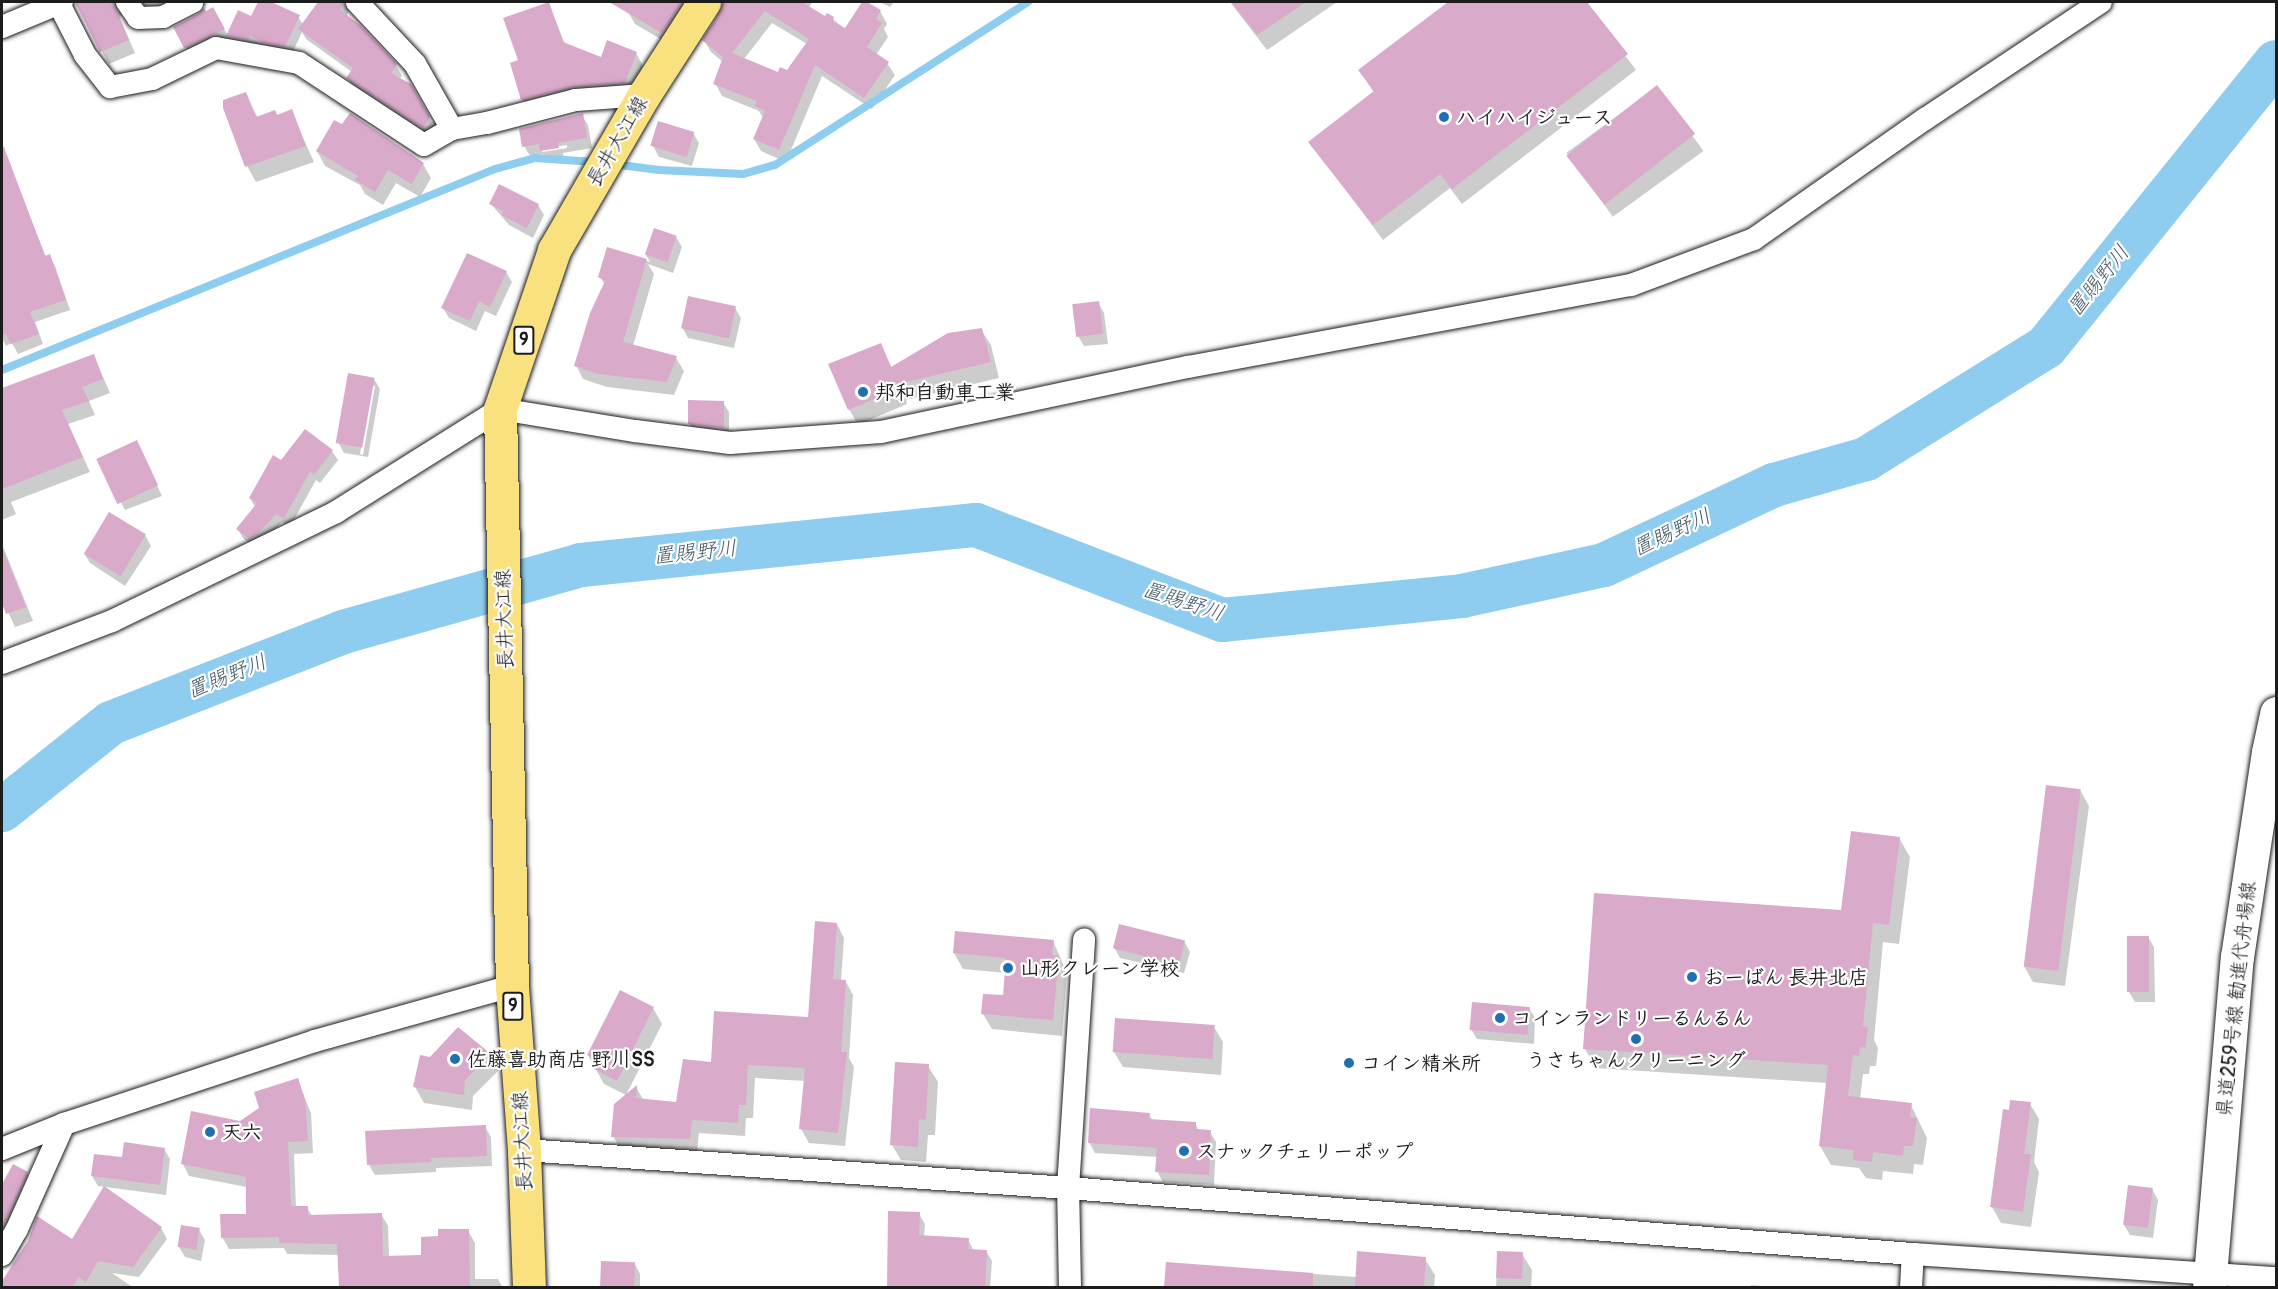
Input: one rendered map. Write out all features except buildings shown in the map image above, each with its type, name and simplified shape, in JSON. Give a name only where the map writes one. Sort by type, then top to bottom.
[{"type":"main road","name":"長井大江線","points":[[529,1287],[524,1150],[512,986],[508,725],[500,515],[500,409],[554,250],[644,95],[704,2]]},
{"type":"main road","name":"県道259号線 勧進代舟場線","points":[[2209,1280],[2237,957],[2268,752],[2277,713]]},
{"type":"street","points":[[2,27],[60,2],[85,55],[110,87],[152,79],[216,48],[299,63],[424,145],[452,129],[488,123],[576,100],[644,95]]},
{"type":"street","points":[[127,2],[138,18],[163,18],[192,2]]},
{"type":"street","points":[[357,2],[415,64],[452,129]]},
{"type":"street","points":[[2,663],[112,621],[336,512],[500,409],[635,431],[730,442],[881,432],[1199,365],[1631,285],[1754,239],[1924,119],[2101,2]]},
{"type":"street","points":[[1071,1287],[1068,1188],[1084,940]]},
{"type":"street","points":[[2,1149],[63,1124],[315,1041],[512,986]]},
{"type":"street","points":[[2,1255],[17,1229],[63,1124]]},
{"type":"street","points":[[524,1150],[1068,1188],[1912,1254],[2209,1280],[2277,1278]]},
{"type":"street","points":[[1911,1287],[1912,1254]]},
{"type":"waterway","points":[[613,164],[659,170],[743,174],[775,165],[1028,2]]},
{"type":"waterway","name":"置賜野川","points":[[2,810],[111,723],[343,632],[581,565],[976,525],[1222,620],[1462,596],[1604,565],[1774,485],[1866,459],[2046,347],[2276,62]]},
{"type":"waterway","points":[[2,370],[495,169],[535,158],[595,162]]},
{"type":"place","name":"ハイハイジュース","points":[[1444,117]]},
{"type":"place","name":"邦和自動車工業","points":[[863,392]]},
{"type":"place","name":"山形クレーン学校","points":[[1008,968]]},
{"type":"place","name":"おーばん 長井北店","points":[[1692,977]]},
{"type":"place","name":"コインランドリーるんるん","points":[[1500,1018]]},
{"type":"place","name":"うさちゃんクリーニング","points":[[1636,1039]]},
{"type":"place","name":"佐藤喜助商店 野川SS","points":[[455,1059]]},
{"type":"place","name":"コイン精米所","points":[[1349,1063]]},
{"type":"place","name":"天六","points":[[210,1132]]},
{"type":"place","name":"スナックチェリーポップ","points":[[1184,1151]]}]
